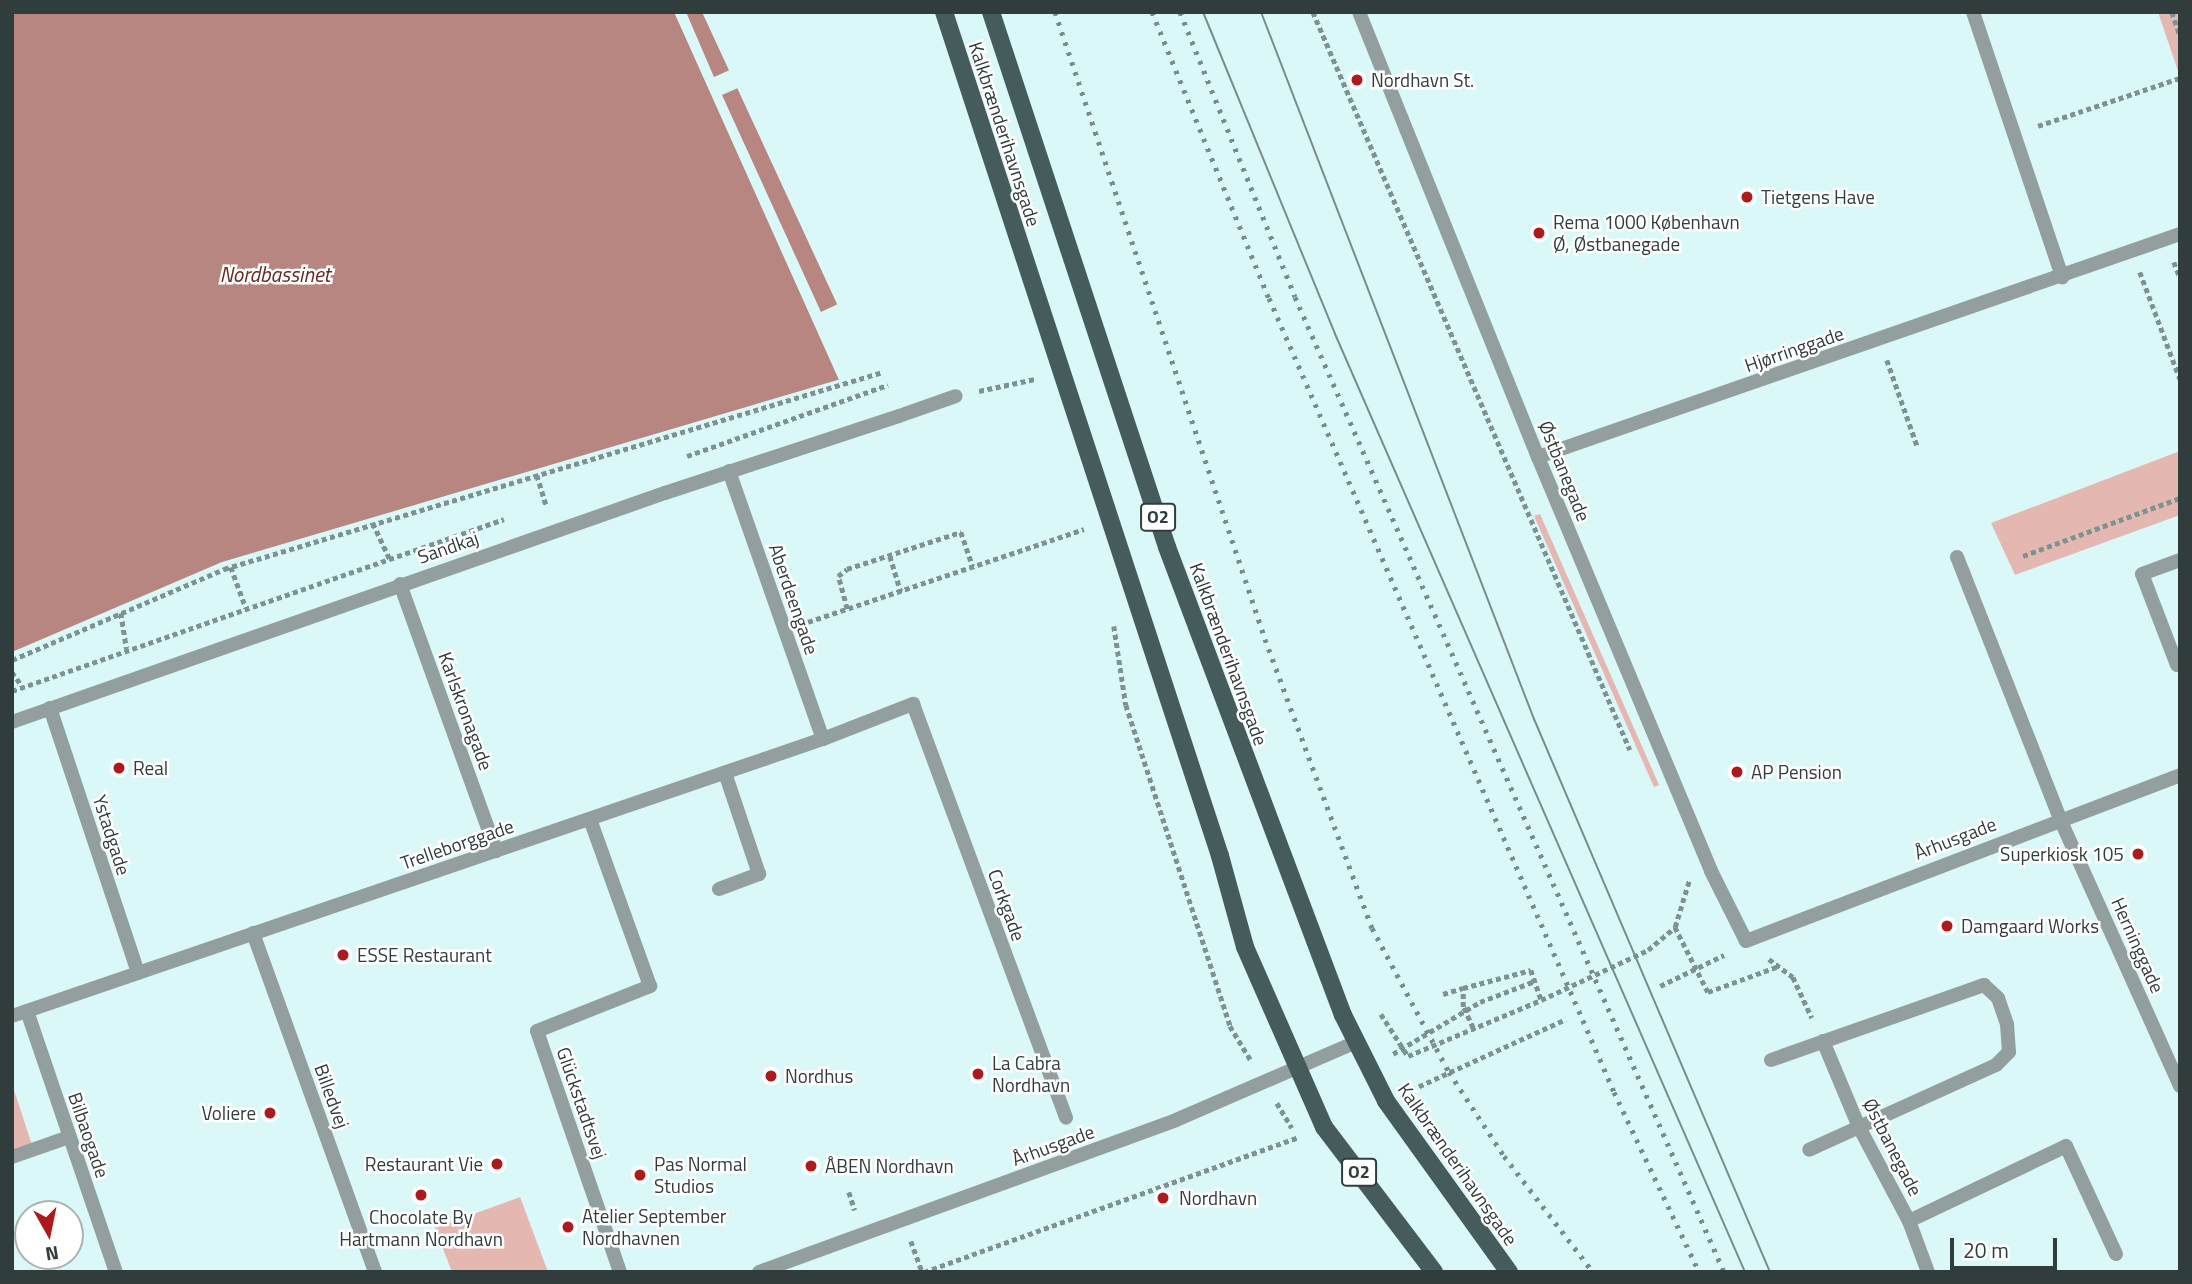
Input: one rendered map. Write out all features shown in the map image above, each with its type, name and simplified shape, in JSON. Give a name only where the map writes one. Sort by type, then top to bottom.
[{"type":"main road","name":"Kalkbrænderihavnsgade","points":[[944,12],[1060,374],[1220,856],[1245,947],[1324,1128],[1434,1272]]},
{"type":"main road","name":"Kalkbrænderihavnsgade","points":[[991,12],[1167,547],[1260,802],[1356,1042],[1386,1101],[1509,1272]]},
{"type":"street","name":"Østbanegade","points":[[1359,12],[1538,457],[1711,871],[1746,941]]},
{"type":"street","points":[[1973,12],[2062,277]]},
{"type":"street","name":"Hjørringgade","points":[[1538,457],[2180,234]]},
{"type":"street","name":"Sandkaj","points":[[12,722],[400,584],[956,396]]},
{"type":"street","name":"Aberdeengade","points":[[729,471],[823,739]]},
{"type":"street","name":"Herninggade","points":[[1957,557],[2060,819],[2180,1086]]},
{"type":"street","points":[[2177,665],[2142,574],[2180,560]]},
{"type":"street","name":"Karlskronagade","points":[[400,584],[496,851]]},
{"type":"street","name":"Trelleborggade","points":[[12,1016],[823,739],[913,704]]},
{"type":"street","name":"Corkgade","points":[[913,704],[1066,1118]]},
{"type":"street","name":"Ystadgade","points":[[50,708],[138,973]]},
{"type":"street","points":[[719,889],[759,874],[724,773]]},
{"type":"street","name":"Århusgade","points":[[1746,941],[2180,775]]},
{"type":"street","name":"Glückstadtsvej","points":[[590,819],[650,986],[537,1031],[620,1272]]},
{"type":"street","name":"Billedvej","points":[[253,933],[375,1272]]},
{"type":"street","points":[[1771,1060],[1984,985],[1998,998],[2007,1024],[2009,1052],[1996,1065],[1809,1150]]},
{"type":"street","name":"Bilbaogade","points":[[27,1011],[116,1272]]},
{"type":"street","name":"Østbanegade","points":[[1823,1041],[1860,1127],[1909,1221],[1928,1272]]},
{"type":"street","name":"Århusgade","points":[[759,1272],[1176,1120],[1296,1065],[1356,1042]]},
{"type":"street","points":[[12,1157],[69,1137]]},
{"type":"street","points":[[1909,1221],[2066,1146],[2116,1254]]},
{"type":"path","points":[[1313,12],[1476,391]]},
{"type":"path","points":[[2172,12],[2180,35]]},
{"type":"path","points":[[2014,134],[2180,78]]},
{"type":"path","points":[[2132,251],[2180,379]]},
{"type":"path","points":[[1880,340],[1918,447]]},
{"type":"path","points":[[1032,366],[1040,392]]},
{"type":"path","points":[[12,660],[231,567],[883,372]]},
{"type":"path","points":[[956,396],[1060,374]]},
{"type":"path","points":[[685,456],[888,385]]},
{"type":"path","points":[[537,475],[546,505]]},
{"type":"path","points":[[2023,556],[2180,498]]},
{"type":"path","points":[[533,509],[558,500]]},
{"type":"path","points":[[1083,515],[1091,539]]},
{"type":"path","points":[[12,691],[507,518]]},
{"type":"path","points":[[373,523],[390,559]]},
{"type":"path","points":[[785,630],[1087,528]]},
{"type":"path","points":[[846,609],[838,576],[890,556],[961,532],[973,566]]},
{"type":"path","points":[[890,556],[901,591]]},
{"type":"path","points":[[231,567],[246,608]]},
{"type":"path","points":[[121,613],[127,649]]},
{"type":"path","points":[[1113,619],[1126,705],[1225,1013]]},
{"type":"path","points":[[12,672],[23,687]]},
{"type":"path","points":[[1381,1014],[1408,1056],[1541,1000],[1648,950],[1675,928],[1689,880],[1711,871]]},
{"type":"path","points":[[1675,928],[1700,970],[1708,992],[1779,966]]},
{"type":"path","points":[[1660,986],[1700,970],[1746,941],[1793,977],[1823,1041]]},
{"type":"path","points":[[1443,994],[1531,970],[1541,1000]]},
{"type":"path","points":[[1387,1058],[1479,1002],[1535,981]]},
{"type":"path","points":[[1463,988],[1463,1007],[1473,1027]]},
{"type":"path","points":[[1386,1101],[1566,1019]]},
{"type":"path","points":[[924,1272],[1324,1128]]},
{"type":"shaded area","points":[[2158,12],[2180,12],[2180,77]]},
{"type":"shaded area","points":[[2180,451],[2180,515],[2015,575],[1991,523]]},
{"type":"shaded area","points":[[1540,514],[1659,785],[1654,787],[1534,516]]},
{"type":"shaded area","points":[[12,1084],[35,1154],[12,1162]]},
{"type":"shaded area","points":[[520,1197],[548,1272],[452,1272],[435,1228]]},
{"type":"water","name":"Nordbassinet","points":[[12,12],[702,12],[868,371],[222,562],[12,652]]},
{"type":"pier","points":[[674,12],[686,12],[714,77],[732,69],[740,87],[722,95],[821,312],[840,303],[870,372],[839,380]]},
{"type":"tram line","points":[[1203,12],[1335,334],[1745,1272]]},
{"type":"tram line","points":[[1261,12],[1534,719],[1770,1272]]},
{"type":"railway","points":[[1055,12],[1265,639],[1372,928],[1449,1072],[1504,1156],[1593,1272]]},
{"type":"railway","points":[[1152,12],[1269,298],[1614,1092],[1699,1272]]},
{"type":"railway","points":[[1180,12],[1295,297],[1724,1272]]},
{"type":"place","name":"Nordhavn St.","points":[[1357,80]]},
{"type":"place","name":"Tietgens Have","points":[[1747,197]]},
{"type":"place","name":"Rema 1000 København Ø, Østbanegade","points":[[1539,233]]},
{"type":"place","name":"Real","points":[[119,768]]},
{"type":"place","name":"AP Pension","points":[[1737,772]]},
{"type":"place","name":"Superkiosk 105","points":[[2138,854]]},
{"type":"place","name":"Damgaard Works","points":[[1947,926]]},
{"type":"place","name":"ESSE Restaurant","points":[[343,955]]},
{"type":"place","name":"La Cabra Nordhavn","points":[[978,1074]]},
{"type":"place","name":"Nordhus","points":[[771,1076]]},
{"type":"place","name":"Voliere","points":[[270,1113]]},
{"type":"place","name":"Restaurant Vie","points":[[497,1164]]},
{"type":"place","name":"ÅBEN Nordhavn","points":[[811,1166]]},
{"type":"place","name":"Pas Normal Studios","points":[[640,1175]]},
{"type":"place","name":"Chocolate By Hartmann Nordhavn","points":[[421,1195]]},
{"type":"place","name":"Nordhavn","points":[[1163,1198]]},
{"type":"place","name":"Atelier September Nordhavnen","points":[[568,1227]]}]
